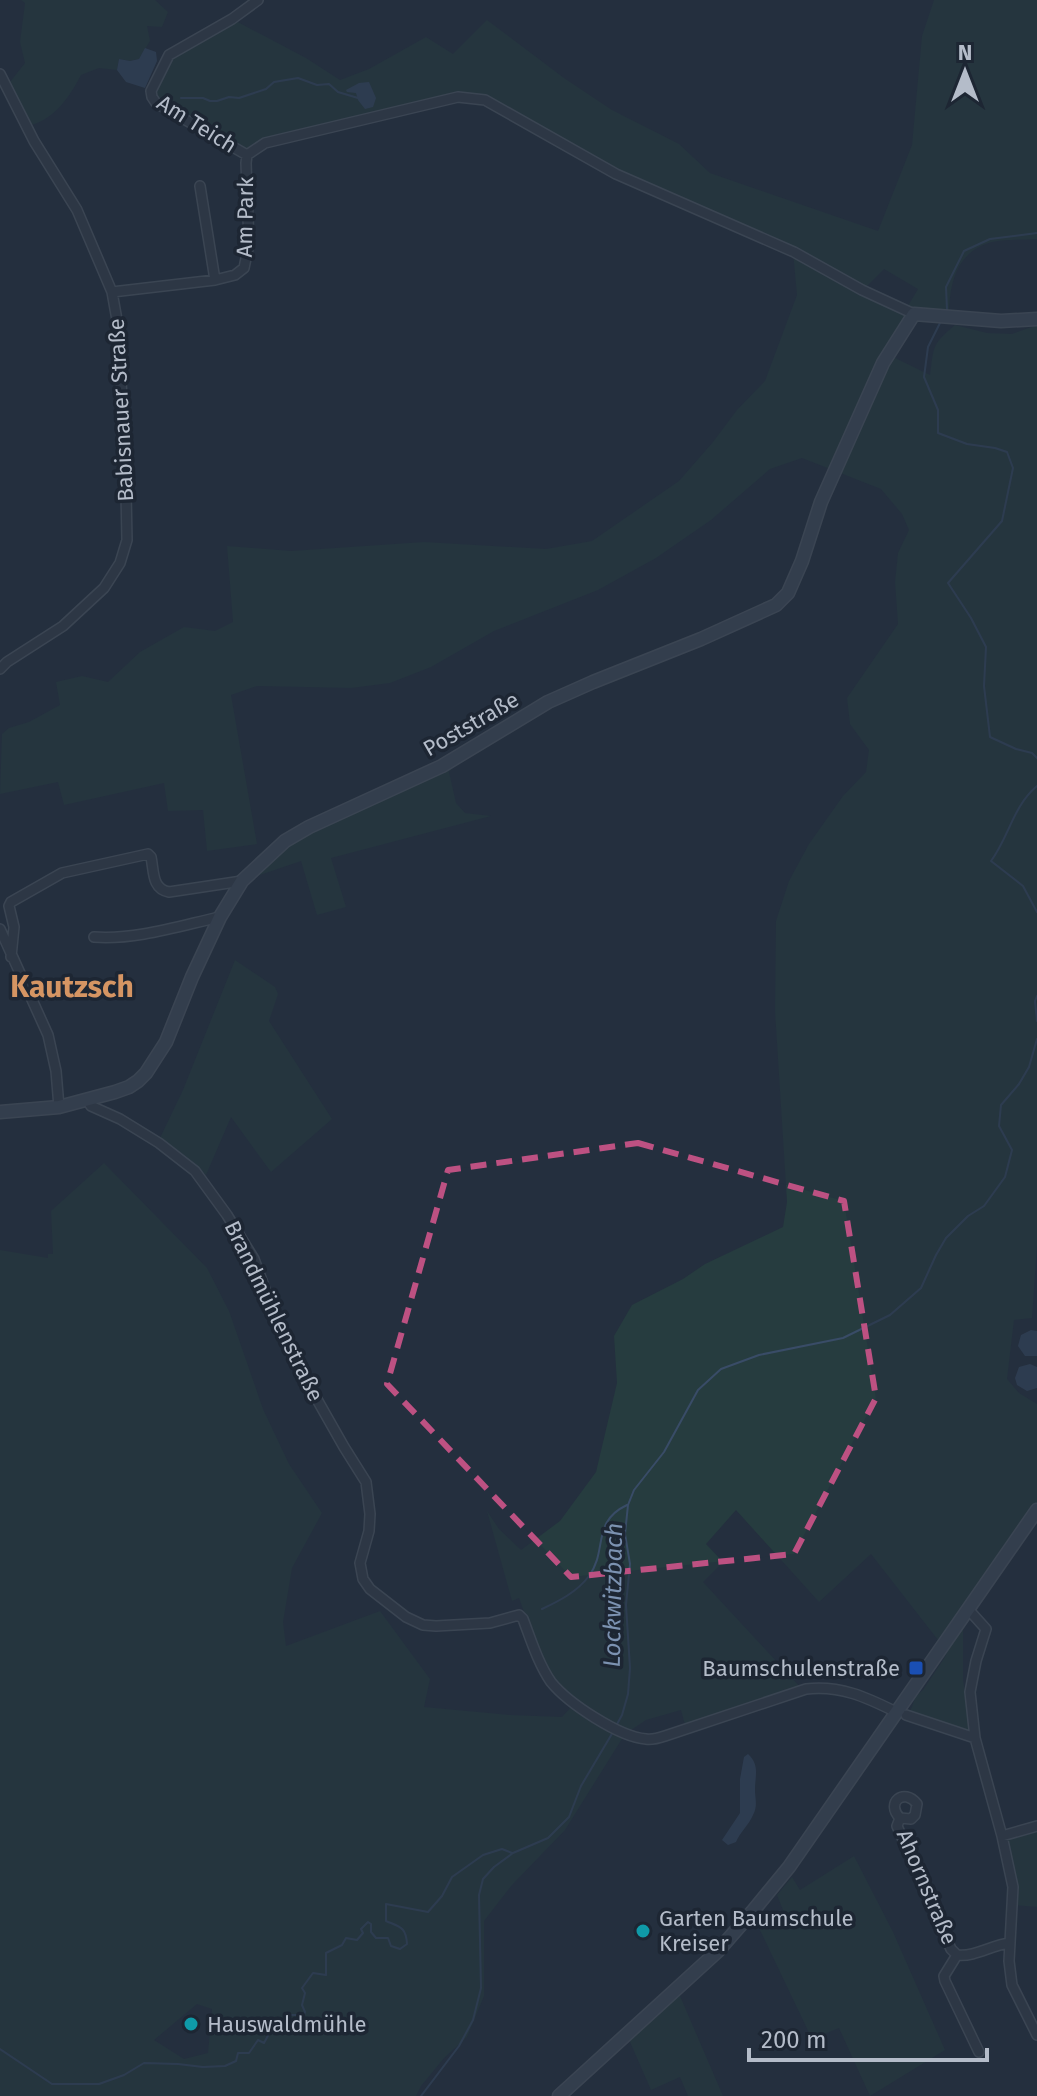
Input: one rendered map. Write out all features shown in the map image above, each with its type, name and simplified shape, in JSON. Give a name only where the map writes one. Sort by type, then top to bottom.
[{"type":"street","name":"Am Teich","points":[[247,155],[156,103],[151,91],[169,55],[232,19],[258,0]]},
{"type":"street","name":"Babisnauer Straße","points":[[0,74],[34,141],[77,210],[112,292],[117,320],[125,444],[127,540],[120,563],[104,588],[63,626],[0,669]]},
{"type":"street","name":"Am Park","points":[[112,292],[215,280],[235,275],[244,268],[249,219],[247,155],[265,143],[458,97],[485,100],[616,174],[794,252],[862,290],[914,314]]},
{"type":"street","name":"Am Park","points":[[200,186],[215,280]]},
{"type":"street","points":[[914,314],[1001,321],[1037,319]]},
{"type":"street","name":"Poststraße","points":[[0,1112],[59,1107],[129,1087],[138,1081],[166,1042],[220,917],[242,881],[285,841],[442,766],[548,702],[776,605],[788,593],[821,502],[883,363],[914,314]]},
{"type":"street","points":[[11,957],[14,927],[9,906],[11,902],[62,873],[148,854],[156,886],[161,891],[242,881]]},
{"type":"street","points":[[94,937],[136,935],[220,917]]},
{"type":"street","points":[[0,929],[49,1038],[59,1107]]},
{"type":"street","name":"Brandmühlenstraße","points":[[87,1100],[91,1106],[120,1119],[159,1143],[195,1171],[241,1236],[259,1270],[285,1343],[366,1482],[370,1514],[369,1531],[360,1563],[363,1579],[370,1589],[406,1617],[423,1625],[436,1626],[490,1623],[519,1615],[551,1681],[575,1703],[606,1723],[625,1734],[648,1740],[806,1689],[823,1687],[837,1688],[875,1701],[901,1714]]},
{"type":"street","points":[[559,2096],[718,1951],[789,1867],[901,1714],[968,1609],[1037,1510]]},
{"type":"street","points":[[968,1609],[986,1629],[970,1692],[975,1738],[1013,1887],[1009,1961],[1012,1985],[1037,2035]]},
{"type":"street","points":[[901,1714],[975,1738]]},
{"type":"street","name":"Ahornstraße","points":[[900,1818],[897,1826],[951,1949],[957,1955],[967,1956],[1010,1943]]},
{"type":"street","points":[[1002,1836],[1037,1826]]},
{"type":"street","name":"Ahornstraße","points":[[957,1955],[944,1976],[945,1981],[979,2052]]},
{"type":"highlighted area","points":[[638,1143],[844,1201],[876,1398],[794,1554],[571,1577],[387,1384],[448,1170]]},
{"type":"green space","points":[[21,0],[155,0],[168,12],[162,27],[147,26],[150,41],[139,59],[119,59],[117,70],[99,68],[81,75],[54,112],[31,125],[10,82],[25,63],[20,42],[25,3]]},
{"type":"green space","points":[[934,0],[1037,0],[1037,239],[992,242],[971,252],[954,278],[949,312],[908,306],[918,289],[884,269],[863,290],[914,314],[889,355],[930,375],[935,347],[955,325],[987,333],[1012,334],[1037,325],[1037,1246],[1032,1318],[1014,1320],[1007,1379],[1019,1393],[1037,1404],[1037,1502],[938,1640],[871,1554],[819,1602],[736,1510],[706,1544],[723,1562],[703,1582],[800,1687],[685,1725],[681,1710],[646,1720],[625,1734],[565,1830],[512,1885],[484,1921],[484,1996],[467,2037],[444,2058],[416,2096],[0,2096],[0,1250],[48,1258],[48,1254],[53,1254],[51,1211],[104,1163],[207,1268],[229,1311],[263,1409],[289,1464],[322,1513],[292,1568],[283,1622],[286,1646],[380,1611],[430,1679],[424,1707],[562,1717],[574,1704],[555,1685],[519,1598],[512,1601],[487,1511],[499,1529],[521,1550],[560,1521],[596,1472],[617,1383],[614,1336],[632,1305],[705,1264],[783,1227],[787,1202],[775,1011],[776,921],[789,881],[809,844],[843,796],[866,772],[869,750],[850,724],[847,698],[898,624],[895,582],[898,553],[909,530],[902,514],[881,489],[802,458],[770,469],[711,520],[656,558],[598,590],[494,631],[431,667],[390,683],[351,688],[257,686],[231,695],[257,844],[207,851],[203,810],[168,811],[164,783],[64,805],[58,782],[0,794],[2,734],[60,705],[56,682],[82,676],[108,682],[140,652],[184,627],[215,631],[233,622],[227,546],[291,551],[424,542],[546,549],[592,541],[679,481],[765,381],[797,295],[793,252],[616,174],[485,100],[458,97],[265,143],[247,155],[152,97],[169,55],[232,19],[306,58],[340,80],[369,69],[426,37],[453,54],[487,20],[612,110],[679,144],[710,173],[878,231],[912,145],[922,36]],"holes":[[[197,2004],[212,2009],[208,2053],[184,2059],[154,2040]]]},
{"type":"green space","points":[[470,749],[449,772],[456,803],[465,813],[491,816],[331,858],[346,907],[317,915],[301,861],[242,881],[285,841]]},
{"type":"green space","points":[[235,960],[275,987],[278,994],[269,1021],[332,1119],[271,1172],[231,1117],[206,1175],[160,1138],[183,1090]]},
{"type":"green space","points":[[963,1625],[963,1680],[970,1724],[970,1730],[964,1732],[909,1714],[916,1696],[945,1657]]},
{"type":"green space","points":[[1037,1826],[1037,1907],[1012,1905],[1002,1836]]},
{"type":"green space","points":[[854,1856],[893,1932],[945,2050],[870,2096],[839,2028],[812,2039],[759,1928],[783,1910],[777,1895],[792,1877],[800,1890]]},
{"type":"green space","points":[[677,1989],[723,2096],[688,2096],[680,2077],[651,2090],[627,2035]]},
{"type":"water","points":[[145,48],[156,52],[157,61],[145,88],[126,82],[117,70],[119,59],[139,59]]},
{"type":"water","points":[[369,82],[376,98],[373,107],[365,109],[356,93],[346,90]]},
{"type":"water","points":[[1031,1330],[1037,1331],[1037,1356],[1025,1356],[1018,1346],[1021,1335]]},
{"type":"water","points":[[1030,1364],[1037,1367],[1037,1388],[1027,1391],[1017,1385],[1015,1378],[1019,1367]]},
{"type":"water","points":[[748,1754],[755,1766],[755,1809],[736,1842],[728,1845],[722,1840],[740,1813],[740,1779],[744,1757]]},
{"type":"waterway","points":[[181,98],[210,101],[239,98],[266,89],[274,82],[298,78],[317,85],[329,84],[338,92],[358,98]]},
{"type":"waterway","name":"Lockwitzbach","points":[[947,310],[946,287],[964,251],[990,239],[1037,233]]},
{"type":"waterway","name":"Lockwitzbach","points":[[940,323],[928,347],[924,377],[938,410],[938,433],[967,444],[1007,452],[1013,468],[1002,521],[948,583],[986,647],[984,686],[990,737],[1032,753],[1037,758]]},
{"type":"waterway","name":"Lockwitzbach","points":[[1037,786],[1022,803],[991,861],[1023,886],[1037,912]]},
{"type":"waterway","name":"Lockwitzbach","points":[[1037,996],[1037,1021]]},
{"type":"waterway","name":"Lockwitzbach","points":[[616,1726],[628,1694],[630,1668],[626,1605],[630,1564],[625,1534],[628,1505],[634,1490],[664,1452],[698,1390],[721,1369],[759,1355],[843,1338],[890,1315],[921,1288],[946,1238],[968,1216],[984,1206],[1005,1177],[1012,1150],[999,1126],[1001,1105],[1029,1067],[1037,1039]]},
{"type":"waterway","points":[[542,1609],[573,1591],[589,1576],[595,1566],[604,1528],[616,1512],[627,1505]]},
{"type":"waterway","name":"Lockwitzbach","points":[[421,2096],[459,2046],[473,2020],[481,1988],[479,1895],[483,1879],[513,1853],[548,1838],[569,1817],[581,1786],[613,1732]]},
{"type":"waterway","points":[[0,2049],[52,2084],[99,2084],[124,2075],[144,2063],[225,2066],[236,2061],[238,2053],[249,2053],[258,2040],[264,2043],[270,2032],[279,2034],[276,2027],[289,2015],[304,2015],[302,2005],[305,1993],[302,1988],[313,1973],[326,1975],[326,1953],[342,1945],[346,1938],[357,1940],[368,1922],[376,1938],[388,1938],[391,1946],[400,1949],[407,1944],[401,1928],[386,1921],[386,1904],[428,1912],[442,1896],[452,1877],[483,1855],[502,1849],[512,1853]]},
{"type":"place","name":"Baumschulenstraße","points":[[916,1668]]},
{"type":"place","name":"Garten Baumschule Kreiser","points":[[643,1931]]},
{"type":"place","name":"Hauswaldmühle","points":[[191,2024]]},
{"type":"district","name":"Kautzsch","points":[[72,987]]}]
